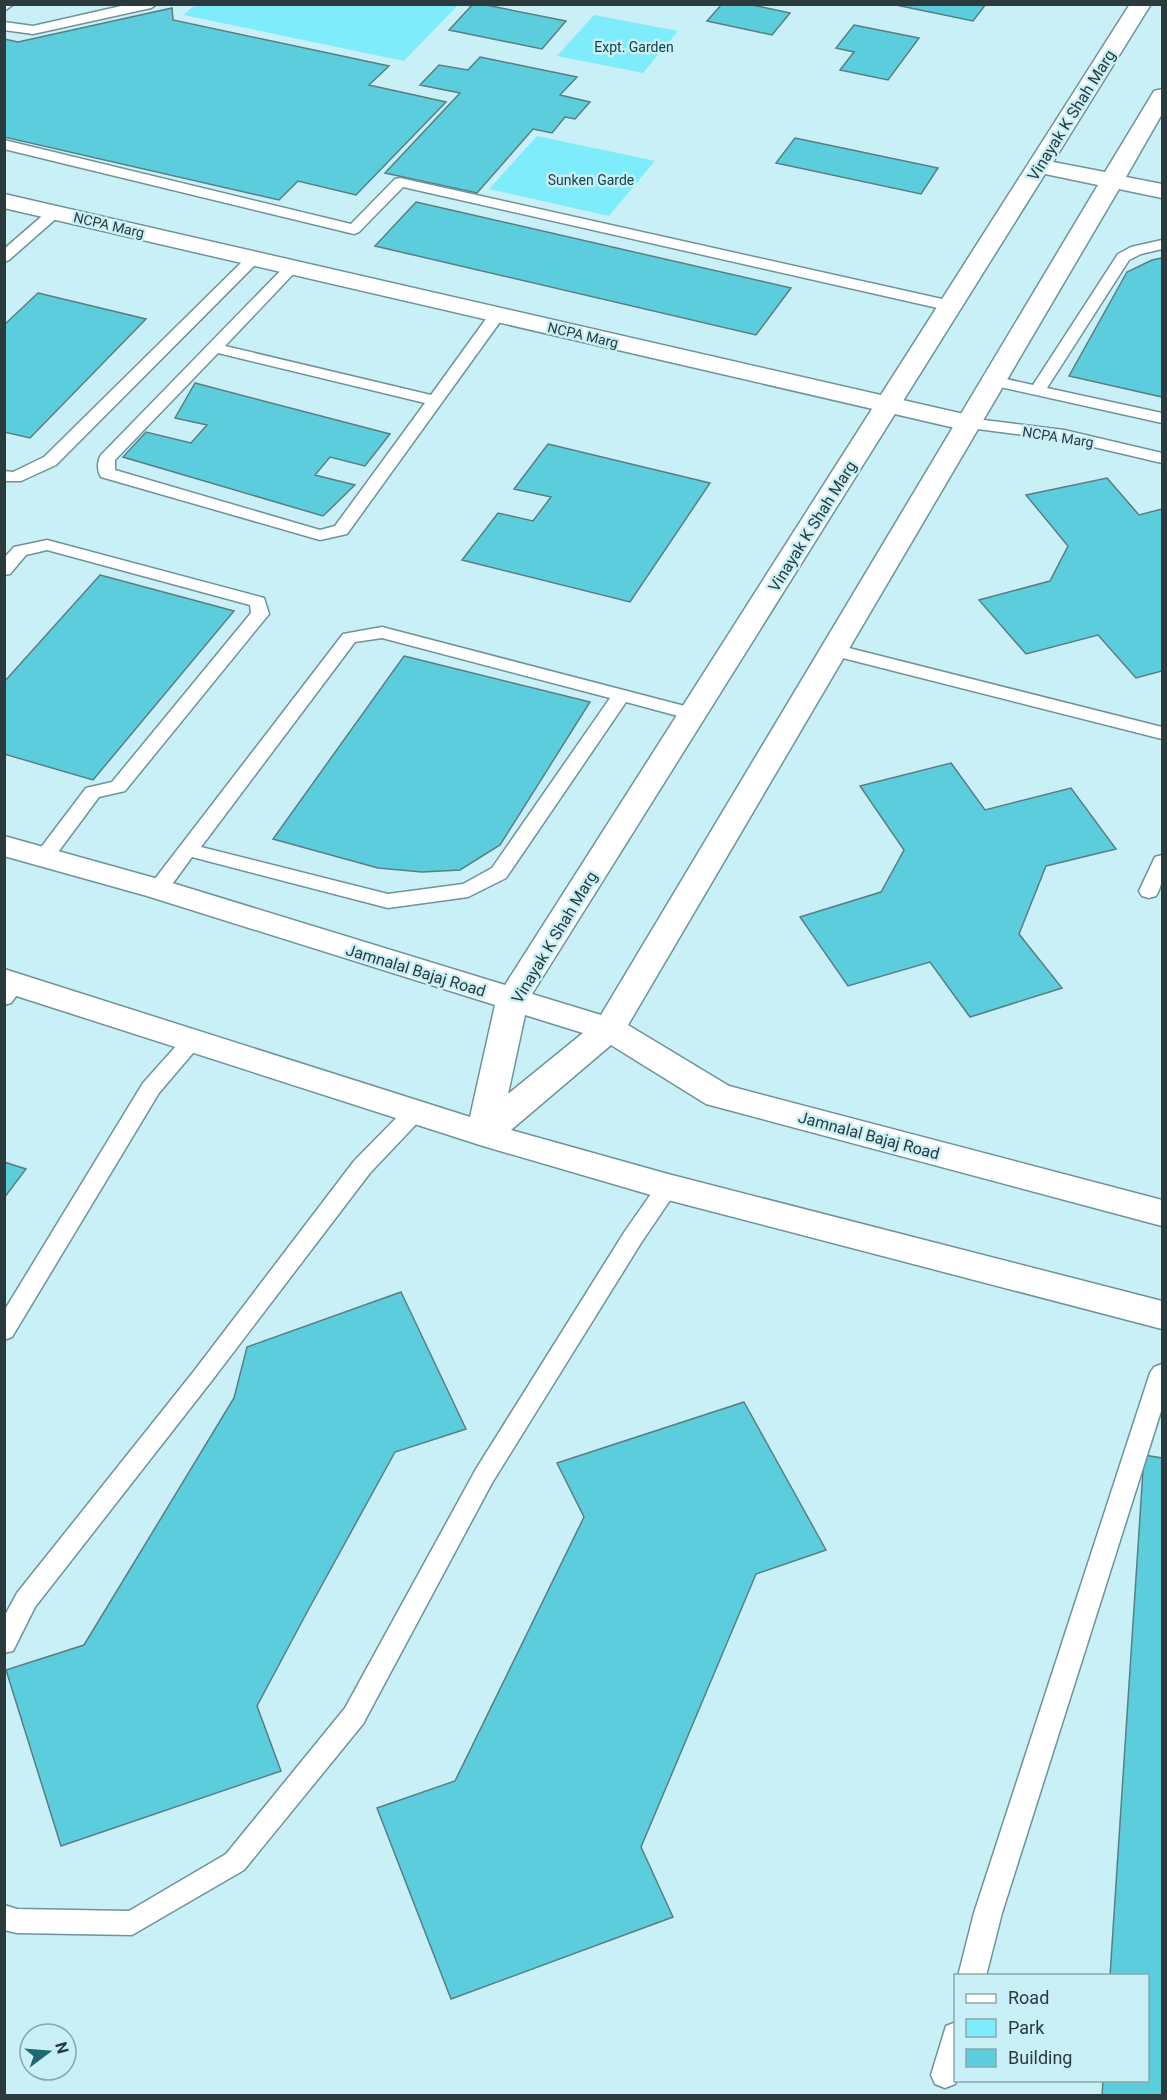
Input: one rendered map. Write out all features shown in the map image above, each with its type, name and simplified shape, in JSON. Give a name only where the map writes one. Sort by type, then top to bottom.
[{"type":"street","name":"Vinayak K Shah Marg","points":[[483,1134],[512,1000],[1141,4]]},
{"type":"street","points":[[483,1134],[609,1029],[1112,181],[1159,106]]},
{"type":"street","points":[[1039,166],[1162,191]]},
{"type":"street","name":"NCPA Marg","points":[[4,201],[968,423]]},
{"type":"street","name":"Jamnalal Bajaj Road","points":[[4,846],[158,889],[609,1029],[718,1095],[1162,1213]]},
{"type":"street","points":[[8,987],[192,1041],[483,1134],[668,1187],[1162,1315]]},
{"type":"lane","points":[[4,26],[33,30],[151,4]]},
{"type":"lane","points":[[4,144],[354,229],[400,182],[951,306]]},
{"type":"lane","points":[[4,257],[54,213]]},
{"type":"lane","points":[[1037,391],[1123,257],[1136,250],[1162,244]]},
{"type":"lane","points":[[4,476],[15,477],[50,461],[254,258]]},
{"type":"lane","points":[[292,267],[107,459],[107,473],[320,535],[341,530],[433,400],[497,315]]},
{"type":"lane","points":[[215,348],[433,400]]},
{"type":"lane","points":[[993,381],[1162,418]]},
{"type":"lane","name":"NCPA Marg","points":[[968,423],[1064,435],[1162,458]]},
{"type":"lane","points":[[4,570],[20,551],[47,545],[258,602],[260,614],[117,787],[93,792],[43,858]]},
{"type":"lane","points":[[158,889],[349,638],[382,632],[693,714]]},
{"type":"lane","points":[[834,650],[1162,733]]},
{"type":"lane","points":[[189,850],[388,901],[468,890],[500,873],[621,696]]},
{"type":"lane","points":[[1149,891],[1162,862]]},
{"type":"lane","points":[[4,1331],[151,1088],[192,1041]]},
{"type":"lane","points":[[4,1643],[26,1600],[202,1377],[362,1167],[415,1113]]},
{"type":"lane","points":[[4,1917],[17,1921],[132,1923],[235,1862],[354,1716],[484,1476],[633,1237],[668,1187]]},
{"type":"lane","points":[[973,1974],[992,1901],[1155,1424],[1162,1373]]},
{"type":"lane","points":[[945,2075],[954,2043]]},
{"type":"green space","points":[[204,5],[458,5],[404,61],[184,15],[192,7]]},
{"type":"green space","name":"Expt. Garden","points":[[594,15],[678,31],[643,73],[557,56]]},
{"type":"green space","name":"Sunken Garde","points":[[537,136],[655,161],[609,216],[489,189]]},
{"type":"building","points":[[473,4],[566,21],[542,49],[449,30]]},
{"type":"building","points":[[722,4],[748,4],[790,13],[772,35],[707,21]]},
{"type":"building","points":[[891,4],[986,4],[973,21]]},
{"type":"building","points":[[172,8],[173,20],[389,66],[369,85],[446,102],[356,195],[298,181],[279,200],[4,137],[4,39],[18,42]]},
{"type":"building","points":[[854,25],[919,38],[888,80],[840,70],[854,52],[836,48]]},
{"type":"building","points":[[480,57],[577,77],[560,95],[590,102],[575,119],[565,117],[552,133],[533,129],[477,193],[385,173],[460,93],[420,85],[439,65],[468,70]]},
{"type":"building","points":[[795,138],[938,168],[921,194],[776,163]]},
{"type":"building","points":[[416,202],[791,288],[756,335],[375,246]]},
{"type":"building","points":[[1162,258],[1162,397],[1069,376],[1127,272],[1152,260]]},
{"type":"building","points":[[38,293],[146,319],[30,438],[4,432],[4,325]]},
{"type":"building","points":[[195,383],[390,434],[365,466],[330,457],[315,475],[355,485],[323,516],[123,457],[146,432],[191,443],[207,425],[175,418]]},
{"type":"building","points":[[548,444],[710,483],[630,602],[462,560],[498,513],[533,521],[551,497],[514,489]]},
{"type":"building","points":[[1107,478],[1139,515],[1162,509],[1162,671],[1136,678],[1098,635],[1026,654],[979,600],[1050,581],[1068,546],[1026,495]]},
{"type":"building","points":[[100,575],[234,611],[93,780],[4,754],[4,682]]},
{"type":"building","points":[[404,656],[590,702],[500,845],[460,870],[422,872],[378,868],[273,839]]},
{"type":"building","points":[[951,763],[985,810],[1071,788],[1116,849],[1046,866],[1019,934],[1062,988],[970,1017],[930,962],[848,986],[800,917],[881,892],[904,850],[860,786]]},
{"type":"building","points":[[4,1162],[26,1169],[4,1198]]},
{"type":"building","points":[[401,1292],[466,1429],[395,1452],[306,1614],[257,1706],[281,1771],[61,1846],[6,1670],[84,1645],[234,1398],[247,1347]]},
{"type":"building","points":[[744,1402],[826,1550],[756,1574],[641,1847],[673,1917],[451,1999],[377,1808],[455,1781],[584,1517],[557,1463]]},
{"type":"building","points":[[1144,1455],[1162,1458],[1162,2096],[1102,2096],[1103,2082],[1149,2082],[1149,1974],[1110,1974]]}]
